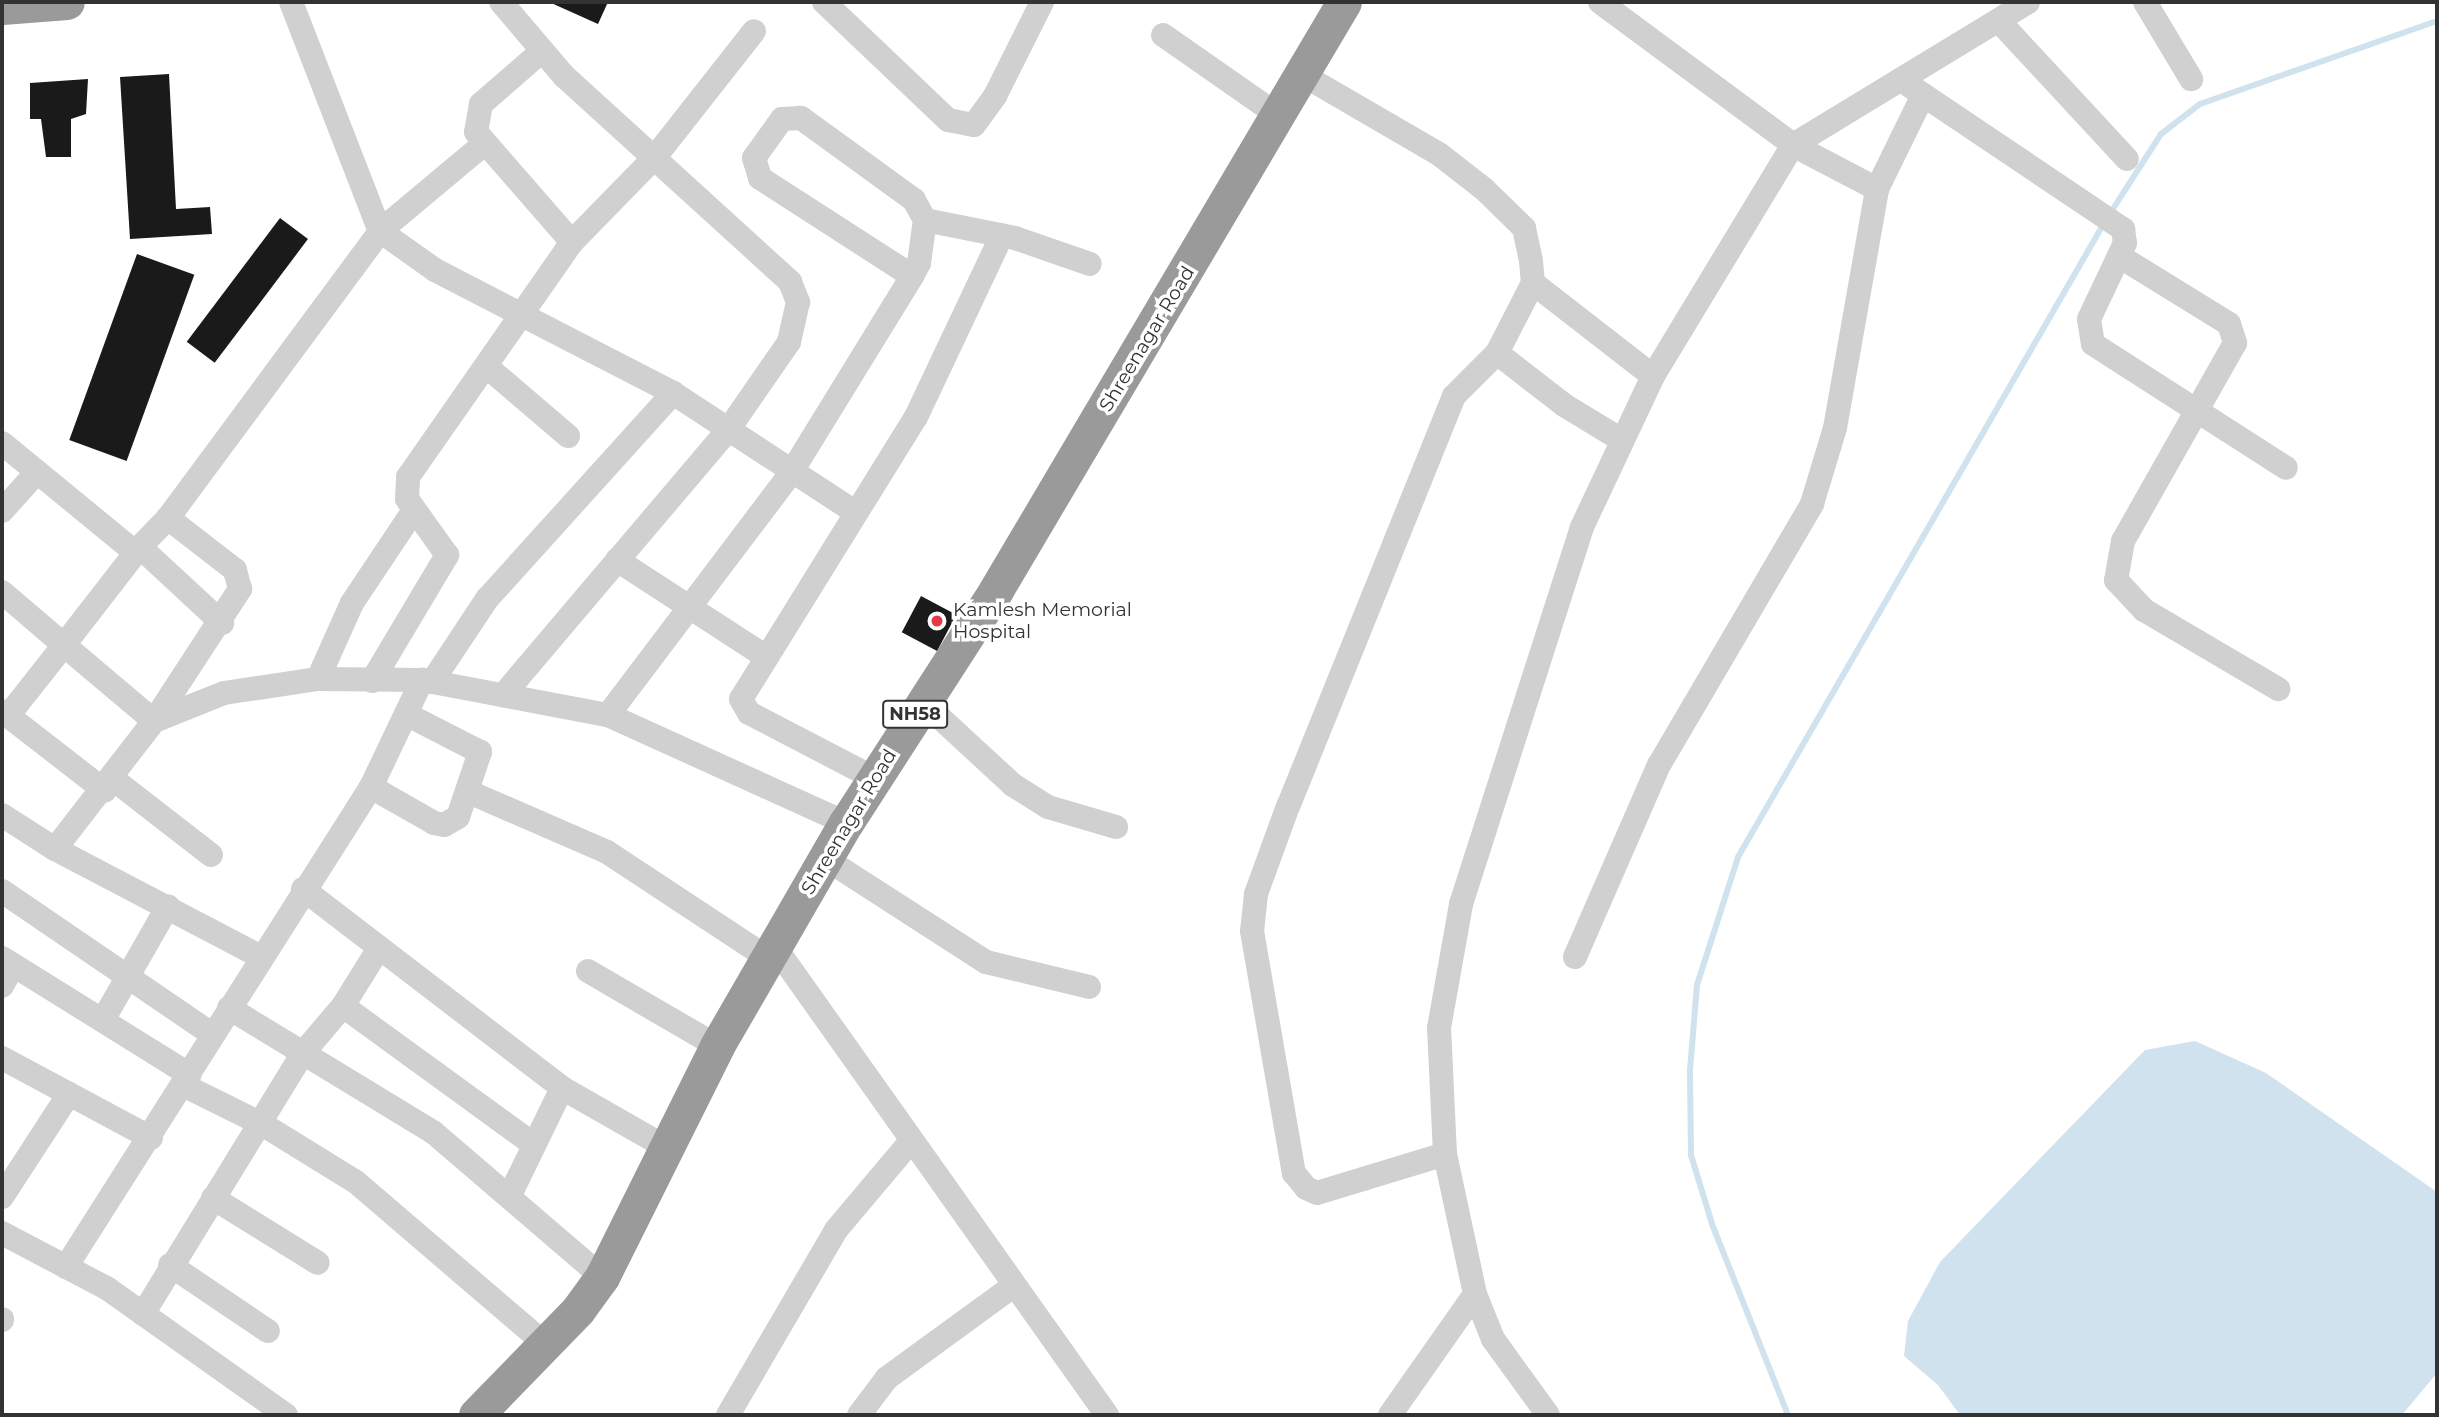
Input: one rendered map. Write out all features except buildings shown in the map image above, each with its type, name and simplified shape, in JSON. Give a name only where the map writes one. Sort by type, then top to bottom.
[{"type":"highway","points":[[2,7],[67,2]]},
{"type":"highway","name":"Shreenagar Road","points":[[476,1415],[546,1345],[602,1277],[670,1149],[717,1046],[846,823],[1010,566],[1279,116],[1344,2]]},
{"type":"street","points":[[291,2],[380,231],[435,270],[522,318],[673,393],[791,473],[855,512]]},
{"type":"street","points":[[501,2],[542,51],[790,282],[798,302],[789,342],[728,430],[503,695]]},
{"type":"street","points":[[824,2],[948,120],[974,125],[995,96],[1042,2]]},
{"type":"street","points":[[1600,2],[1793,145],[1877,189]]},
{"type":"street","points":[[1548,1415],[1493,1339],[1475,1294],[1445,1154],[1439,1028],[1461,904],[1583,527],[1620,439],[1653,376],[1793,145],[2028,2]]},
{"type":"street","points":[[2146,2],[2191,79]]},
{"type":"street","points":[[1999,21],[2127,159]]},
{"type":"street","points":[[372,681],[447,555],[414,510],[404,489],[408,477],[572,243],[655,157],[754,31]]},
{"type":"street","points":[[1163,35],[1279,116]]},
{"type":"street","points":[[542,51],[481,103],[476,132],[483,145],[572,243]]},
{"type":"street","points":[[1303,75],[1439,154],[1484,189],[1524,228],[1533,283],[1497,353],[1454,396],[1288,806],[1256,894],[1251,931],[1294,1173],[1306,1188],[1317,1193],[1445,1154]]},
{"type":"street","points":[[1903,80],[2123,229],[2127,237],[2089,319],[2093,344],[2196,415],[2286,468]]},
{"type":"street","points":[[1575,957],[1659,765],[1812,504],[1835,428],[1877,189],[1923,95]]},
{"type":"street","points":[[608,715],[791,473],[912,276],[919,264],[925,220],[914,200],[802,118],[782,119],[754,158],[760,178],[912,276]]},
{"type":"street","points":[[211,855],[5,714],[64,645],[138,550],[168,518],[380,231],[483,145]]},
{"type":"street","points":[[925,220],[1002,235],[1090,264]]},
{"type":"street","points":[[874,778],[743,707],[744,692],[916,417],[1002,235]]},
{"type":"street","points":[[2119,256],[2234,331],[2229,356],[2123,541],[2116,580],[2144,610],[2278,689]]},
{"type":"street","points":[[1533,283],[1653,376]]},
{"type":"street","points":[[1497,353],[1564,405],[1620,439]]},
{"type":"street","points":[[486,366],[569,436]]},
{"type":"street","points":[[66,1267],[151,1138],[259,956],[371,787],[406,714],[427,681],[487,599],[673,393]]},
{"type":"street","points":[[2,443],[138,550],[222,623]]},
{"type":"street","points":[[2,511],[37,472]]},
{"type":"street","points":[[317,679],[352,603],[414,510]]},
{"type":"street","points":[[55,849],[109,785],[239,597],[235,570],[168,518]]},
{"type":"street","points":[[617,560],[765,656]]},
{"type":"street","points":[[2,592],[154,721]]},
{"type":"street","points":[[154,721],[224,693],[317,679],[427,681],[608,715],[846,823]]},
{"type":"street","points":[[923,702],[1013,785],[1048,807],[1116,827]]},
{"type":"street","points":[[371,787],[444,825],[458,817],[469,792],[480,752],[406,714]]},
{"type":"street","points":[[469,792],[607,852],[771,952],[1107,1415]]},
{"type":"street","points":[[2,815],[55,849],[259,956]]},
{"type":"street","points":[[826,859],[986,962],[1089,987]]},
{"type":"street","points":[[303,889],[562,1088],[670,1149]]},
{"type":"street","points":[[2,891],[127,979],[212,1034]]},
{"type":"street","points":[[103,1020],[168,906]]},
{"type":"street","points":[[143,1314],[170,1265],[261,1124],[303,1053],[343,1006],[379,947]]},
{"type":"street","points":[[6,970],[103,1020],[186,1080],[356,1182],[546,1345]]},
{"type":"street","points":[[588,971],[717,1046]]},
{"type":"street","points":[[343,1006],[534,1145]]},
{"type":"street","points":[[229,1009],[433,1132],[510,1193],[602,1277]]},
{"type":"street","points":[[2,1058],[151,1138]]},
{"type":"street","points":[[510,1193],[562,1088]]},
{"type":"street","points":[[2,1197],[69,1094]]},
{"type":"street","points":[[728,1415],[836,1230],[910,1142]]},
{"type":"street","points":[[213,1198],[318,1263]]},
{"type":"street","points":[[2,1233],[66,1267],[143,1314],[286,1415]]},
{"type":"street","points":[[170,1265],[268,1331]]},
{"type":"street","points":[[859,1415],[897,1370],[1013,1286]]},
{"type":"street","points":[[1390,1415],[1475,1294]]},
{"type":"water","points":[[2195,1041],[2266,1073],[2437,1192],[2437,1373],[2402,1415],[1960,1415],[1938,1385],[1904,1356],[1908,1321],[1940,1262],[2145,1050]]},
{"type":"waterway","points":[[2111,212],[2161,134],[2200,104],[2437,21]]},
{"type":"waterway","points":[[1788,1415],[1713,1227],[1691,1155],[1690,1070],[1697,985],[1738,857],[2103,225]]},
{"type":"place","name":"Kamlesh Memorial Hospital","points":[[937,621]]}]
